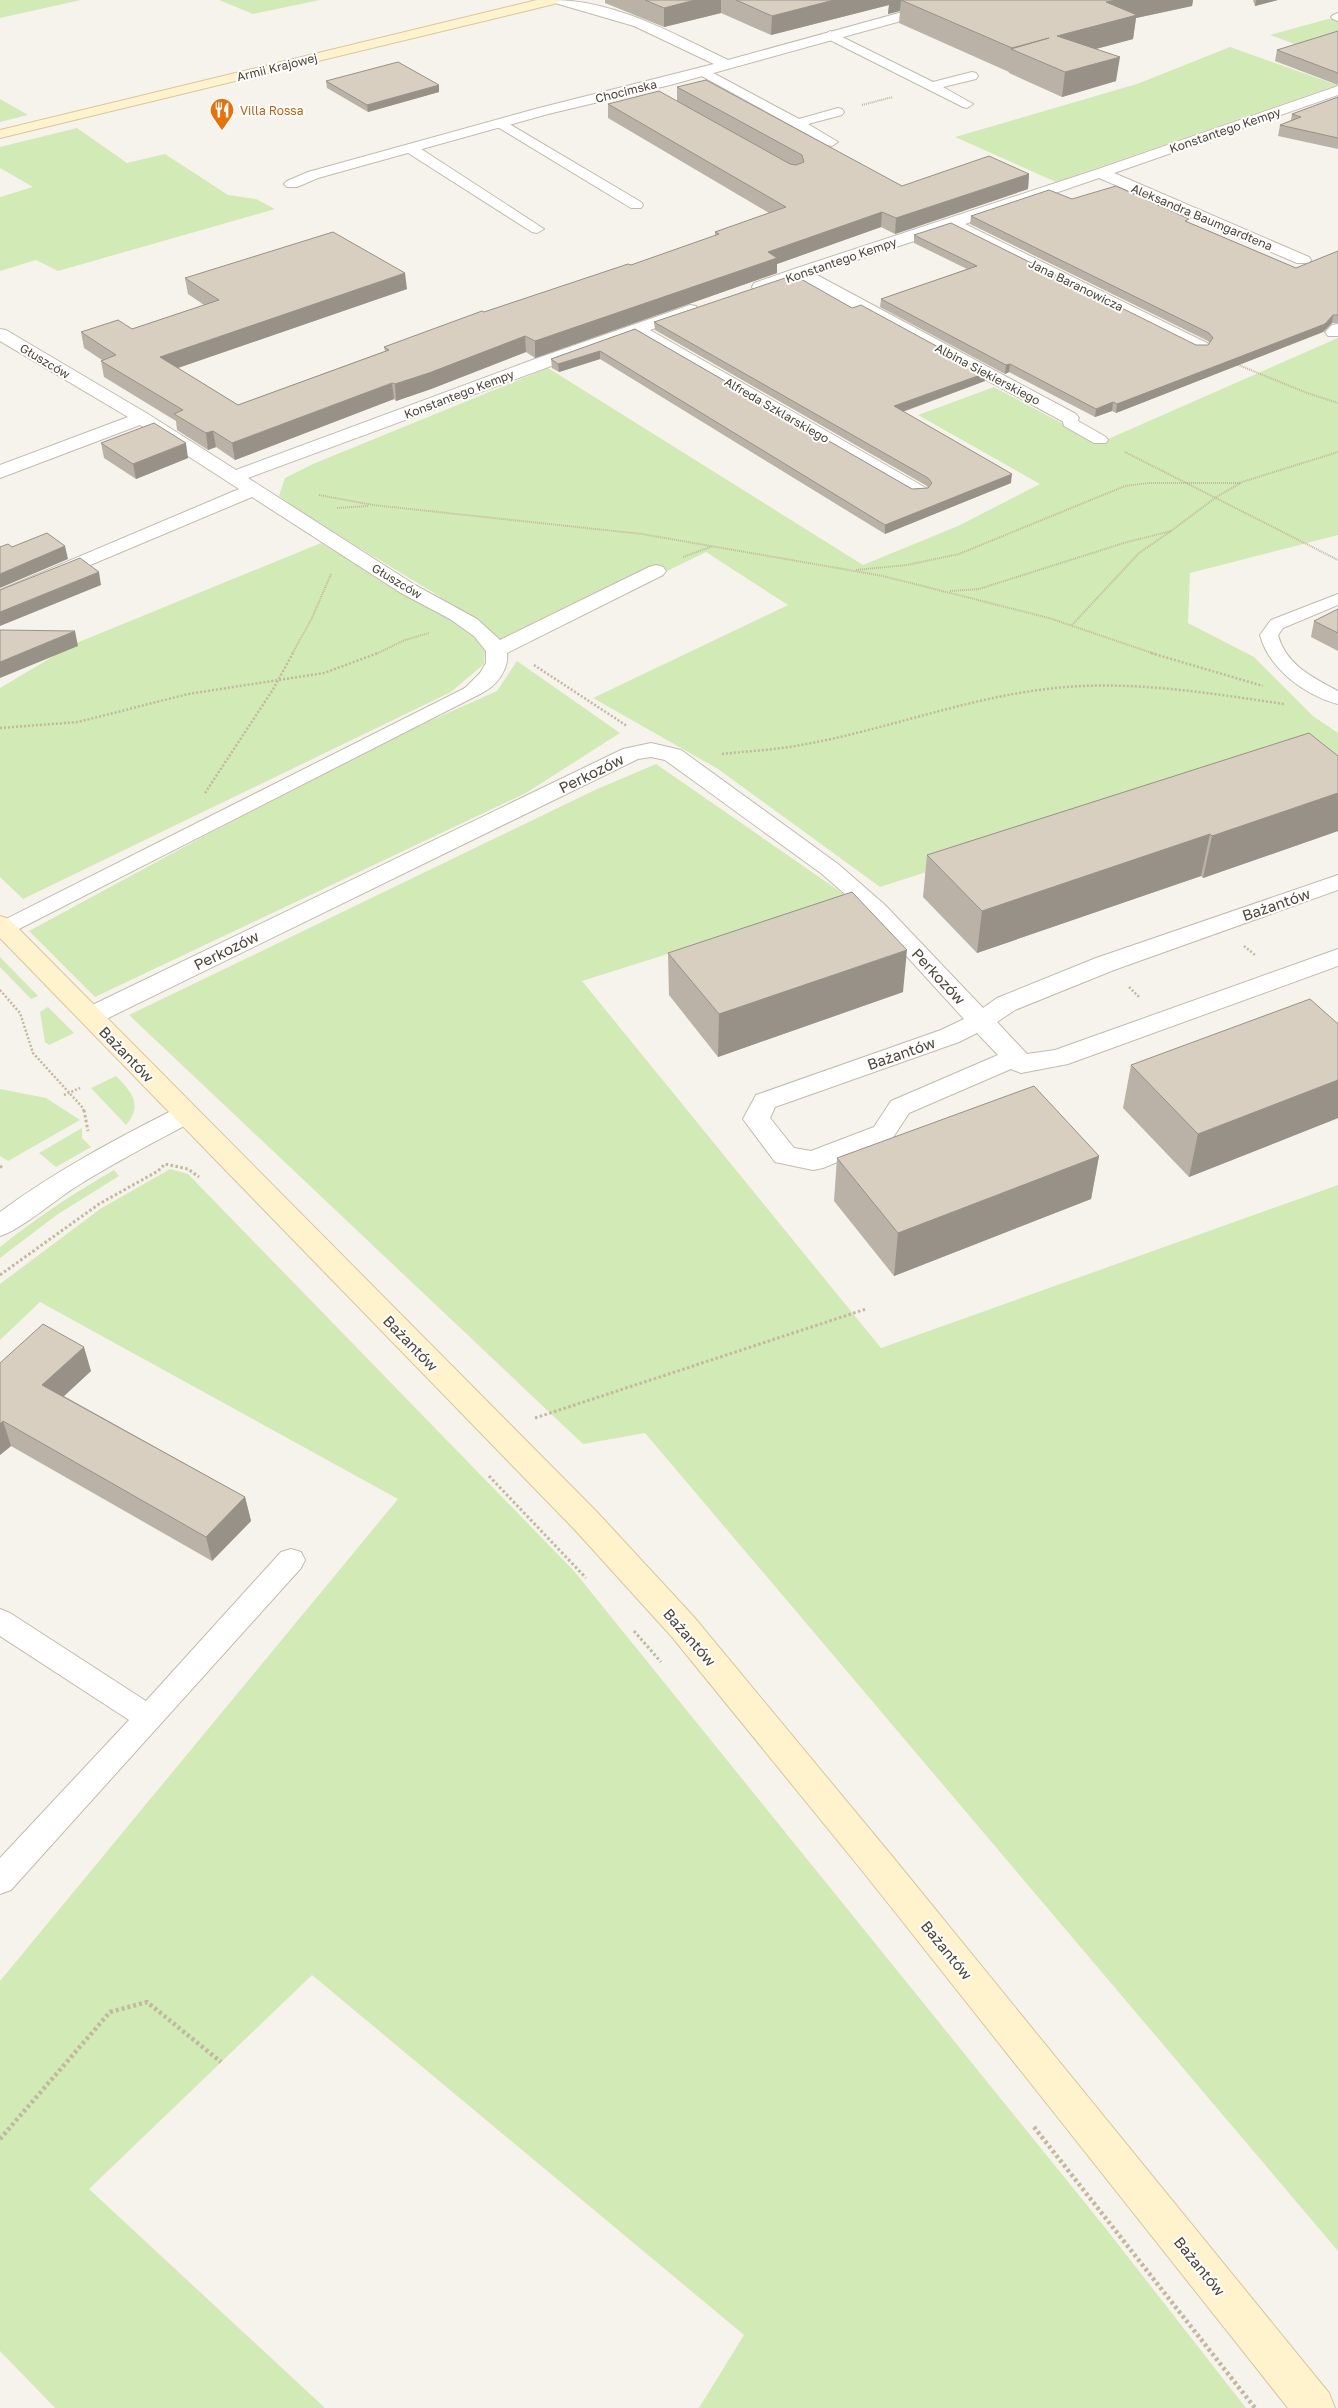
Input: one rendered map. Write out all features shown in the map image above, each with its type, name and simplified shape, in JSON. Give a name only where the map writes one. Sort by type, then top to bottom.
[{"type":"street","name":"Armii Krajowej","points":[[0,134],[554,0]]},
{"type":"street","points":[[560,0],[639,23],[725,64]]},
{"type":"street","name":"Chocimska","points":[[292,184],[313,175],[410,148],[641,88],[961,0]]},
{"type":"street","name":"Konstantego Kempy","points":[[745,292],[1100,173],[1338,90]]},
{"type":"street","name":"Aleksandra Baumgardtena","points":[[1100,173],[1303,260]]},
{"type":"street","name":"Jana Baranowicza","points":[[951,223],[1201,347]]},
{"type":"street","name":"Albina Siekierskiego","points":[[800,273],[1070,418]]},
{"type":"street","name":"Konstantego Kempy","points":[[234,477],[709,304]]},
{"type":"street","name":"Alfreda Szklarskiego","points":[[636,329],[919,492]]},
{"type":"street","name":"Głuszców","points":[[0,334],[142,418],[408,589],[466,622],[500,648]]},
{"type":"street","points":[[0,472],[142,418]]},
{"type":"street","points":[[0,597],[255,489]]},
{"type":"street","points":[[475,689],[486,681],[497,661],[500,648],[656,571]]},
{"type":"street","name":"Perkozów","points":[[91,1016],[641,750],[663,752],[679,760],[830,869],[877,910],[1018,1061]]},
{"type":"street","name":"Bażantów","points":[[1338,882],[1105,964],[1006,1004],[950,1036],[765,1101],[756,1119],[785,1155],[813,1161],[883,1132],[900,1108],[1018,1061],[1059,1058],[1338,956]]},
{"type":"street","name":"Bażantów","points":[[2,926],[586,1521],[683,1627],[880,1867],[1314,2408]]},
{"type":"street","points":[[0,1226],[85,1168],[186,1114]]},
{"type":"lane","points":[[830,35],[967,104]]},
{"type":"lane","points":[[702,71],[832,142]]},
{"type":"lane","points":[[932,86],[972,76]]},
{"type":"lane","points":[[641,88],[656,96]]},
{"type":"lane","points":[[797,123],[838,112]]},
{"type":"lane","points":[[501,123],[636,205]]},
{"type":"lane","points":[[410,148],[537,229]]},
{"type":"lane","points":[[1070,418],[1070,424],[1100,440]]},
{"type":"lane","points":[[1338,598],[1277,624],[1269,635],[1272,648],[1290,671],[1338,698]]},
{"type":"lane","points":[[2,926],[475,689]]},
{"type":"lane","points":[[0,1880],[291,1560]]},
{"type":"lane","points":[[0,1621],[149,1718]]},
{"type":"path","points":[[838,112],[932,86]]},
{"type":"path","points":[[1201,347],[1251,372],[1307,394],[1338,403]]},
{"type":"path","points":[[1100,440],[1338,560]]},
{"type":"path","points":[[1072,625],[1139,553],[1172,531],[1215,498],[1240,483],[1338,452]]},
{"type":"path","points":[[849,571],[898,567],[959,554],[1125,486],[1150,483],[1240,483]]},
{"type":"path","points":[[315,494],[374,505],[634,533],[883,576],[1072,625],[1177,662],[1210,669],[1270,688]]},
{"type":"path","points":[[946,592],[979,589],[1116,545],[1172,531]]},
{"type":"path","points":[[202,797],[279,679],[312,618],[330,575],[338,544]]},
{"type":"path","points":[[0,728],[78,722],[188,694],[324,673],[366,659],[405,640],[466,622]]},
{"type":"path","points":[[500,648],[633,730],[641,738],[641,750]]},
{"type":"path","points":[[679,760],[734,751],[801,745],[994,698],[1054,688],[1103,685],[1161,687],[1284,704]]},
{"type":"path","points":[[1220,924],[1280,978]]},
{"type":"path","points":[[1105,964],[1162,1020]]},
{"type":"path","points":[[0,990],[20,1013],[34,1053],[78,1100]]},
{"type":"path","points":[[64,1095],[80,1088]]},
{"type":"path","points":[[0,1275],[99,1204],[165,1164],[188,1169],[205,1182]]},
{"type":"path","points":[[0,1166],[4,1169]]},
{"type":"path","points":[[497,1431],[866,1309]]},
{"type":"path","points":[[487,1474],[590,1582]]},
{"type":"path","points":[[633,1630],[663,1664]]},
{"type":"path","points":[[0,2139],[110,2012],[147,2002],[221,2062]]},
{"type":"path","points":[[1027,2118],[1255,2408]]},
{"type":"green space","points":[[0,0],[81,0],[0,18]]},
{"type":"green space","points":[[219,0],[320,0],[253,14]]},
{"type":"green space","points":[[1328,19],[1338,19],[1338,60],[1270,35]]},
{"type":"green space","points":[[1230,47],[1337,85],[1056,182],[955,137],[1137,84]]},
{"type":"green space","points":[[0,99],[28,115],[0,122]]},
{"type":"green space","points":[[77,128],[127,163],[165,154],[228,195],[256,199],[275,209],[58,271],[36,260],[0,271],[0,197],[33,187],[0,168],[0,147]]},
{"type":"green space","points":[[1338,338],[1338,535],[1190,573],[1188,623],[1254,657],[1313,716],[1338,733],[1338,778],[1094,818],[880,887],[718,769],[593,698],[788,605],[706,552],[511,647],[434,593],[307,516],[279,496],[285,478],[313,464],[548,368],[863,565],[958,526],[1040,484],[918,415],[994,387],[1099,443]]},
{"type":"green space","points":[[321,543],[476,635],[485,648],[484,664],[451,692],[23,899],[0,877],[0,688],[74,644]]},
{"type":"green space","points":[[517,661],[620,733],[526,793],[95,997],[29,931],[208,834],[396,736],[497,691]]},
{"type":"green space","points":[[656,764],[848,897],[582,981],[881,1348],[1338,1185],[1338,2251],[645,1433],[583,1444],[129,1015],[595,790]]},
{"type":"green space","points":[[0,957],[38,996],[31,999],[0,967]]},
{"type":"green space","points":[[48,1007],[74,1033],[49,1045],[45,1042],[40,1012]]},
{"type":"green space","points":[[116,1076],[131,1093],[135,1105],[131,1118],[126,1125],[91,1088]]},
{"type":"green space","points":[[0,1089],[46,1098],[80,1120],[8,1161],[0,1156]]},
{"type":"green space","points":[[82,1128],[82,1138],[91,1147],[56,1167],[39,1153]]},
{"type":"green space","points":[[170,1169],[188,1174],[574,1571],[1103,2225],[1246,2408],[699,2408],[744,2335],[312,1975],[89,2189],[325,2408],[55,2408],[0,2351],[0,1981],[398,1499],[40,1302],[0,1340],[0,1284],[100,1209]]},
{"type":"green space","points":[[114,1170],[119,1176],[58,1214],[0,1258],[0,1247],[14,1236],[56,1206]]},
{"type":"building","points":[[645,0],[695,0],[664,8]]},
{"type":"building","points":[[736,0],[834,0],[772,16]]},
{"type":"building","points":[[901,0],[1117,0],[1106,2],[1137,15],[1057,36],[1120,57],[1065,72],[1011,49],[1049,38],[1012,48]]},
{"type":"building","points":[[1338,31],[1338,73],[1277,50]]},
{"type":"building","points":[[398,62],[439,85],[367,105],[326,81]]},
{"type":"building","points":[[706,80],[902,186],[989,156],[1029,174],[896,218],[882,212],[768,252],[777,258],[535,341],[525,336],[429,373],[395,384],[392,383],[232,443],[213,431],[206,433],[174,414],[183,410],[101,361],[116,355],[81,332],[118,320],[132,329],[219,300],[185,278],[333,232],[405,273],[160,357],[238,405],[389,350],[384,347],[482,311],[484,312],[628,264],[631,265],[719,234],[715,232],[786,207],[608,104],[659,91],[790,164],[796,165],[804,162],[802,155],[677,87]]},
{"type":"building","points":[[1338,97],[1338,138],[1280,125],[1301,117],[1292,114]]},
{"type":"building","points":[[1116,186],[1189,219],[1185,221],[1296,268],[1338,251],[1338,315],[1333,315],[1325,324],[1117,404],[1113,402],[1096,409],[1010,364],[1006,365],[881,299],[977,266],[914,235],[951,223],[1196,345],[1208,345],[1213,338],[1209,333],[971,216],[1049,190],[1072,199]]},
{"type":"building","points":[[794,275],[852,308],[861,305],[986,373],[894,406],[1012,474],[885,525],[600,351],[558,364],[551,359],[635,329],[912,489],[928,488],[932,483],[928,478],[654,322]]},
{"type":"building","points":[[154,423],[186,443],[133,464],[101,443]]},
{"type":"building","points":[[47,533],[65,546],[0,574],[0,547],[8,544],[12,547]]},
{"type":"building","points":[[80,558],[99,572],[0,612],[0,590]]},
{"type":"building","points":[[1338,609],[1338,633],[1314,621]]},
{"type":"building","points":[[0,630],[75,631],[0,662]]},
{"type":"building","points":[[1309,733],[1338,756],[1338,793],[982,911],[927,855]]},
{"type":"building","points":[[852,892],[907,950],[719,1014],[668,953]]},
{"type":"building","points":[[1310,999],[1338,1024],[1338,1080],[1198,1134],[1131,1065]]},
{"type":"building","points":[[1034,1086],[1099,1156],[898,1233],[837,1158]]},
{"type":"building","points":[[43,1324],[84,1347],[42,1385],[245,1497],[206,1537],[3,1421],[0,1424],[0,1363]]},
{"type":"place","name":"Villa Rossa","points":[[222,131]]}]
